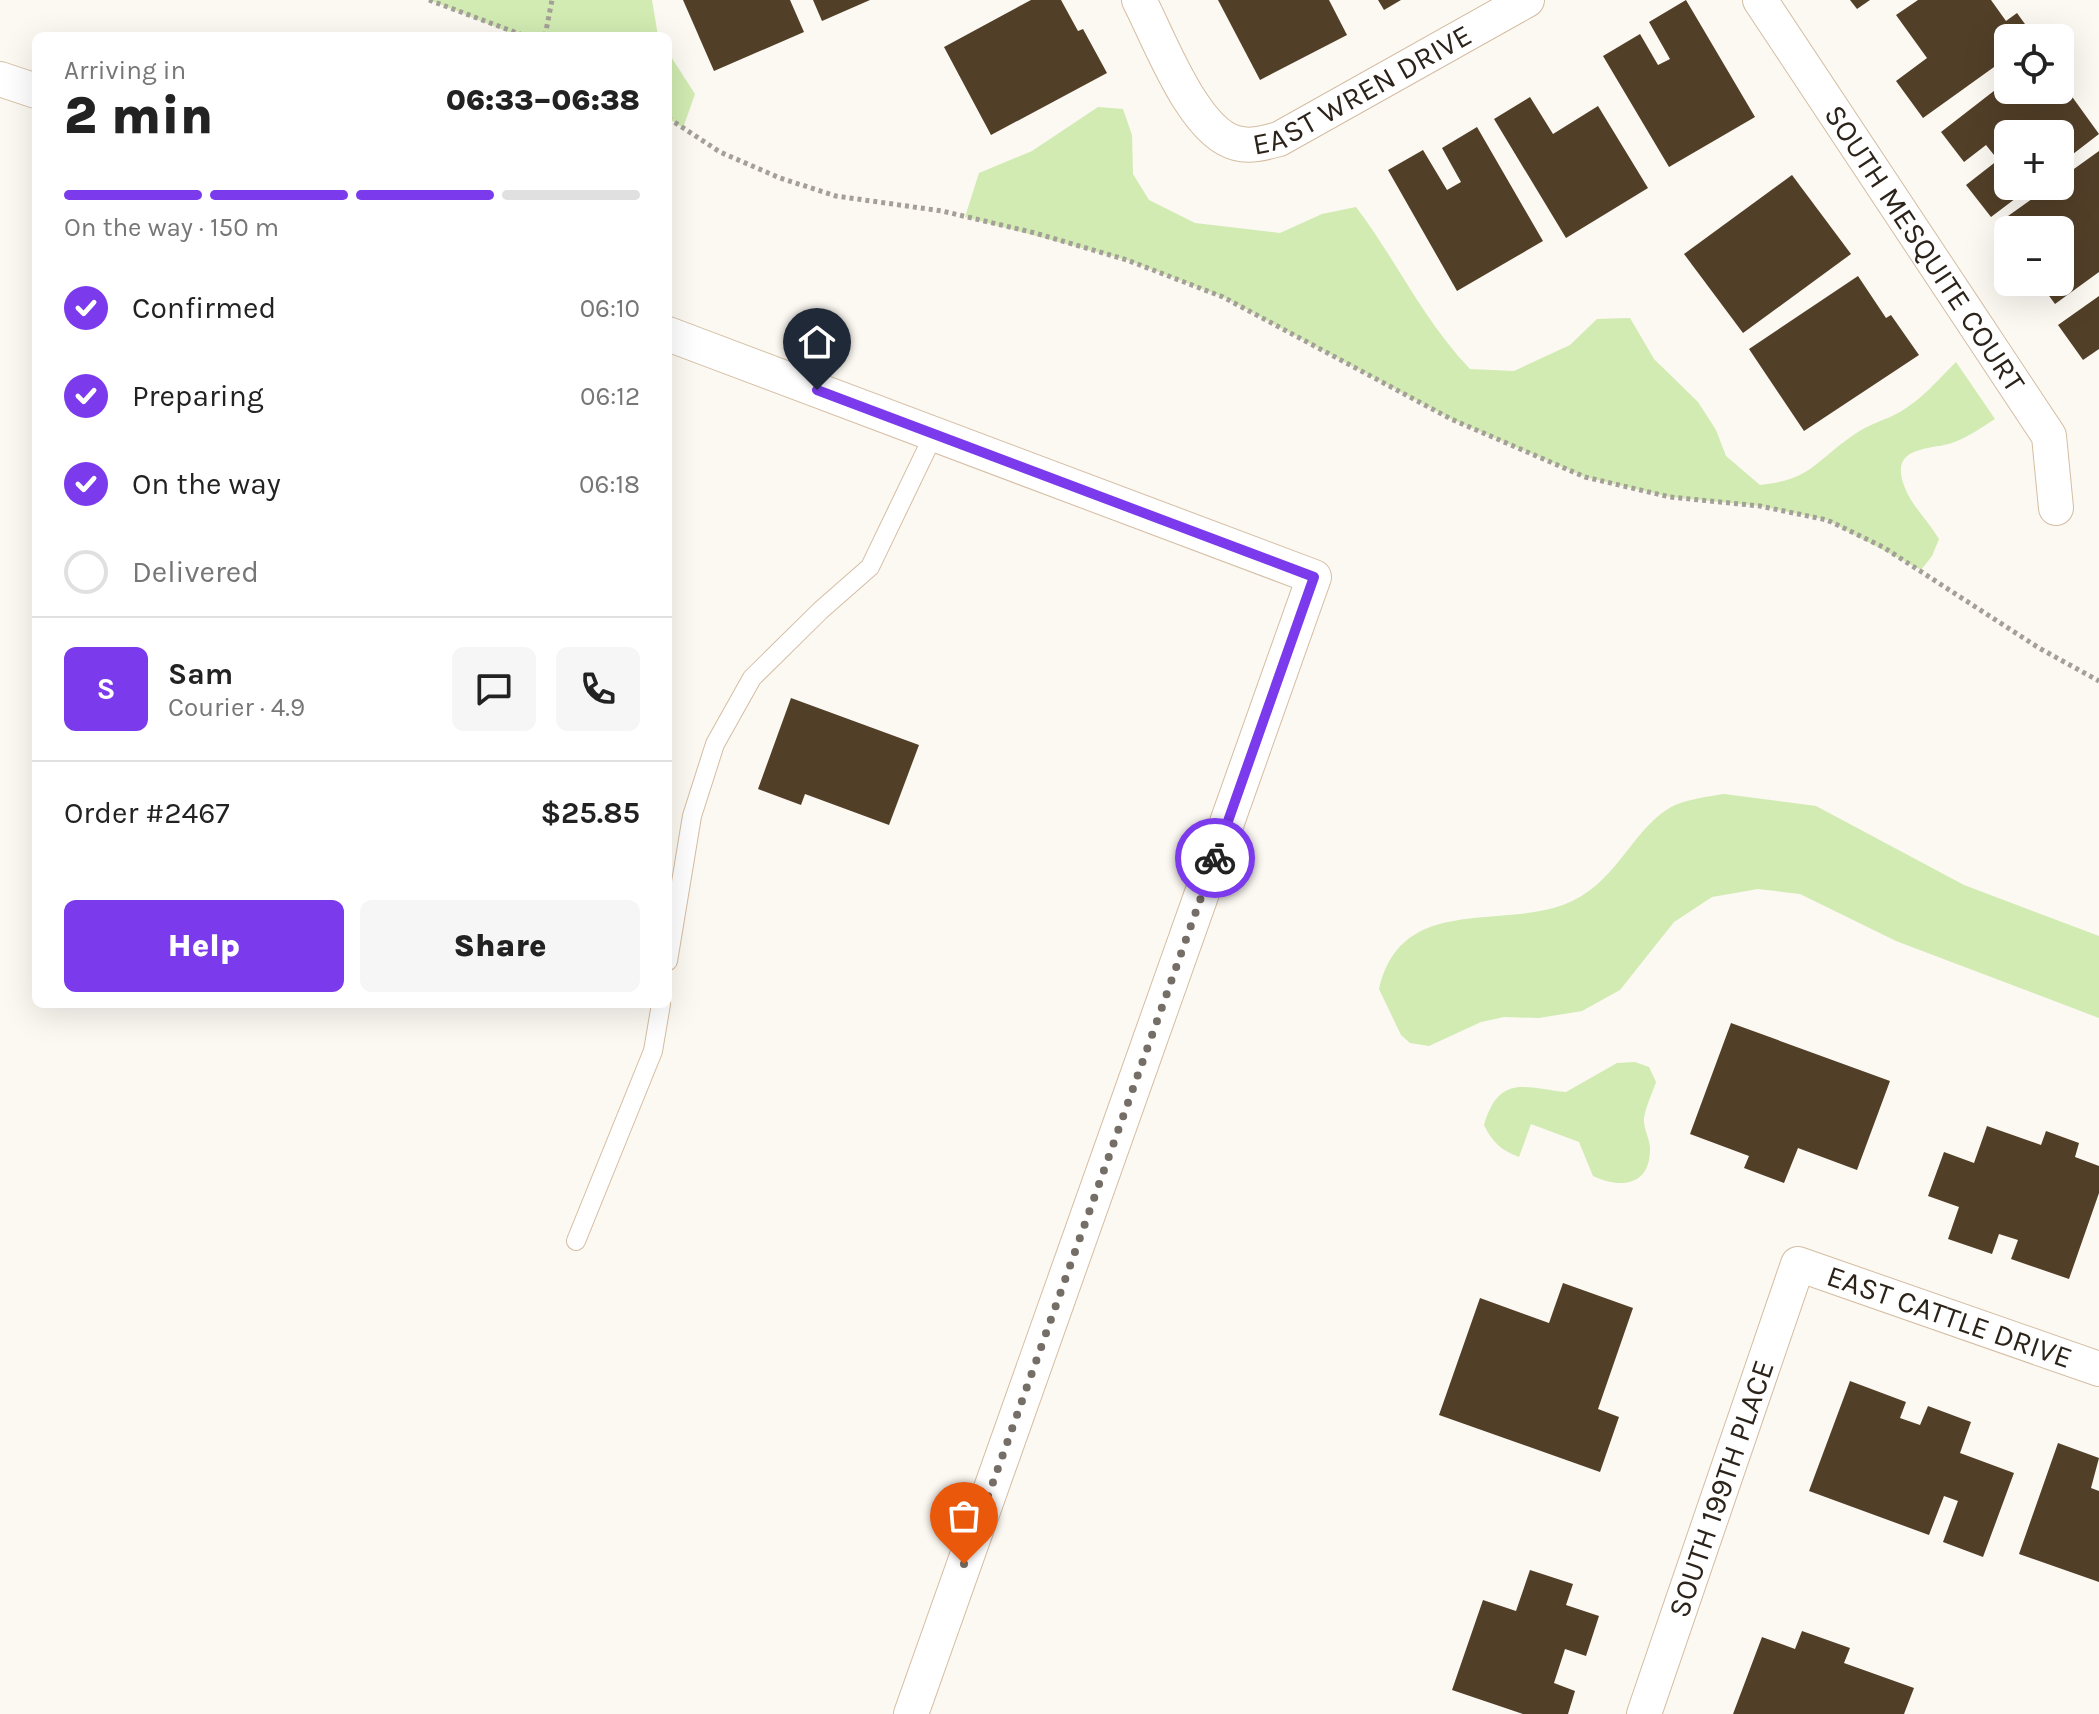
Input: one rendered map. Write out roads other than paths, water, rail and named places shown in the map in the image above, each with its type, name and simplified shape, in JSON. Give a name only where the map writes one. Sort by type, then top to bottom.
[{"type":"street","name":"EAST WREN DRIVE","points":[[1139,0],[1198,114],[1217,134],[1234,143],[1252,145],[1279,139],[1527,0]]},
{"type":"street","name":"SOUTH MESQUITE COURT","points":[[1760,0],[2049,436],[2056,508]]},
{"type":"street","points":[[0,79],[32,90]]},
{"type":"street","points":[[672,336],[1314,577],[911,1714]]},
{"type":"street","name":"EAST CATTLE DRIVE","points":[[1798,1264],[2099,1369]]},
{"type":"street","name":"SOUTH 199TH PLACE","points":[[1644,1714],[1798,1264]]},
{"type":"lane","points":[[672,937],[692,816],[715,744],[752,678],[870,567],[934,434]]},
{"type":"lane","points":[[576,1241],[653,1051],[660,1008]]}]
